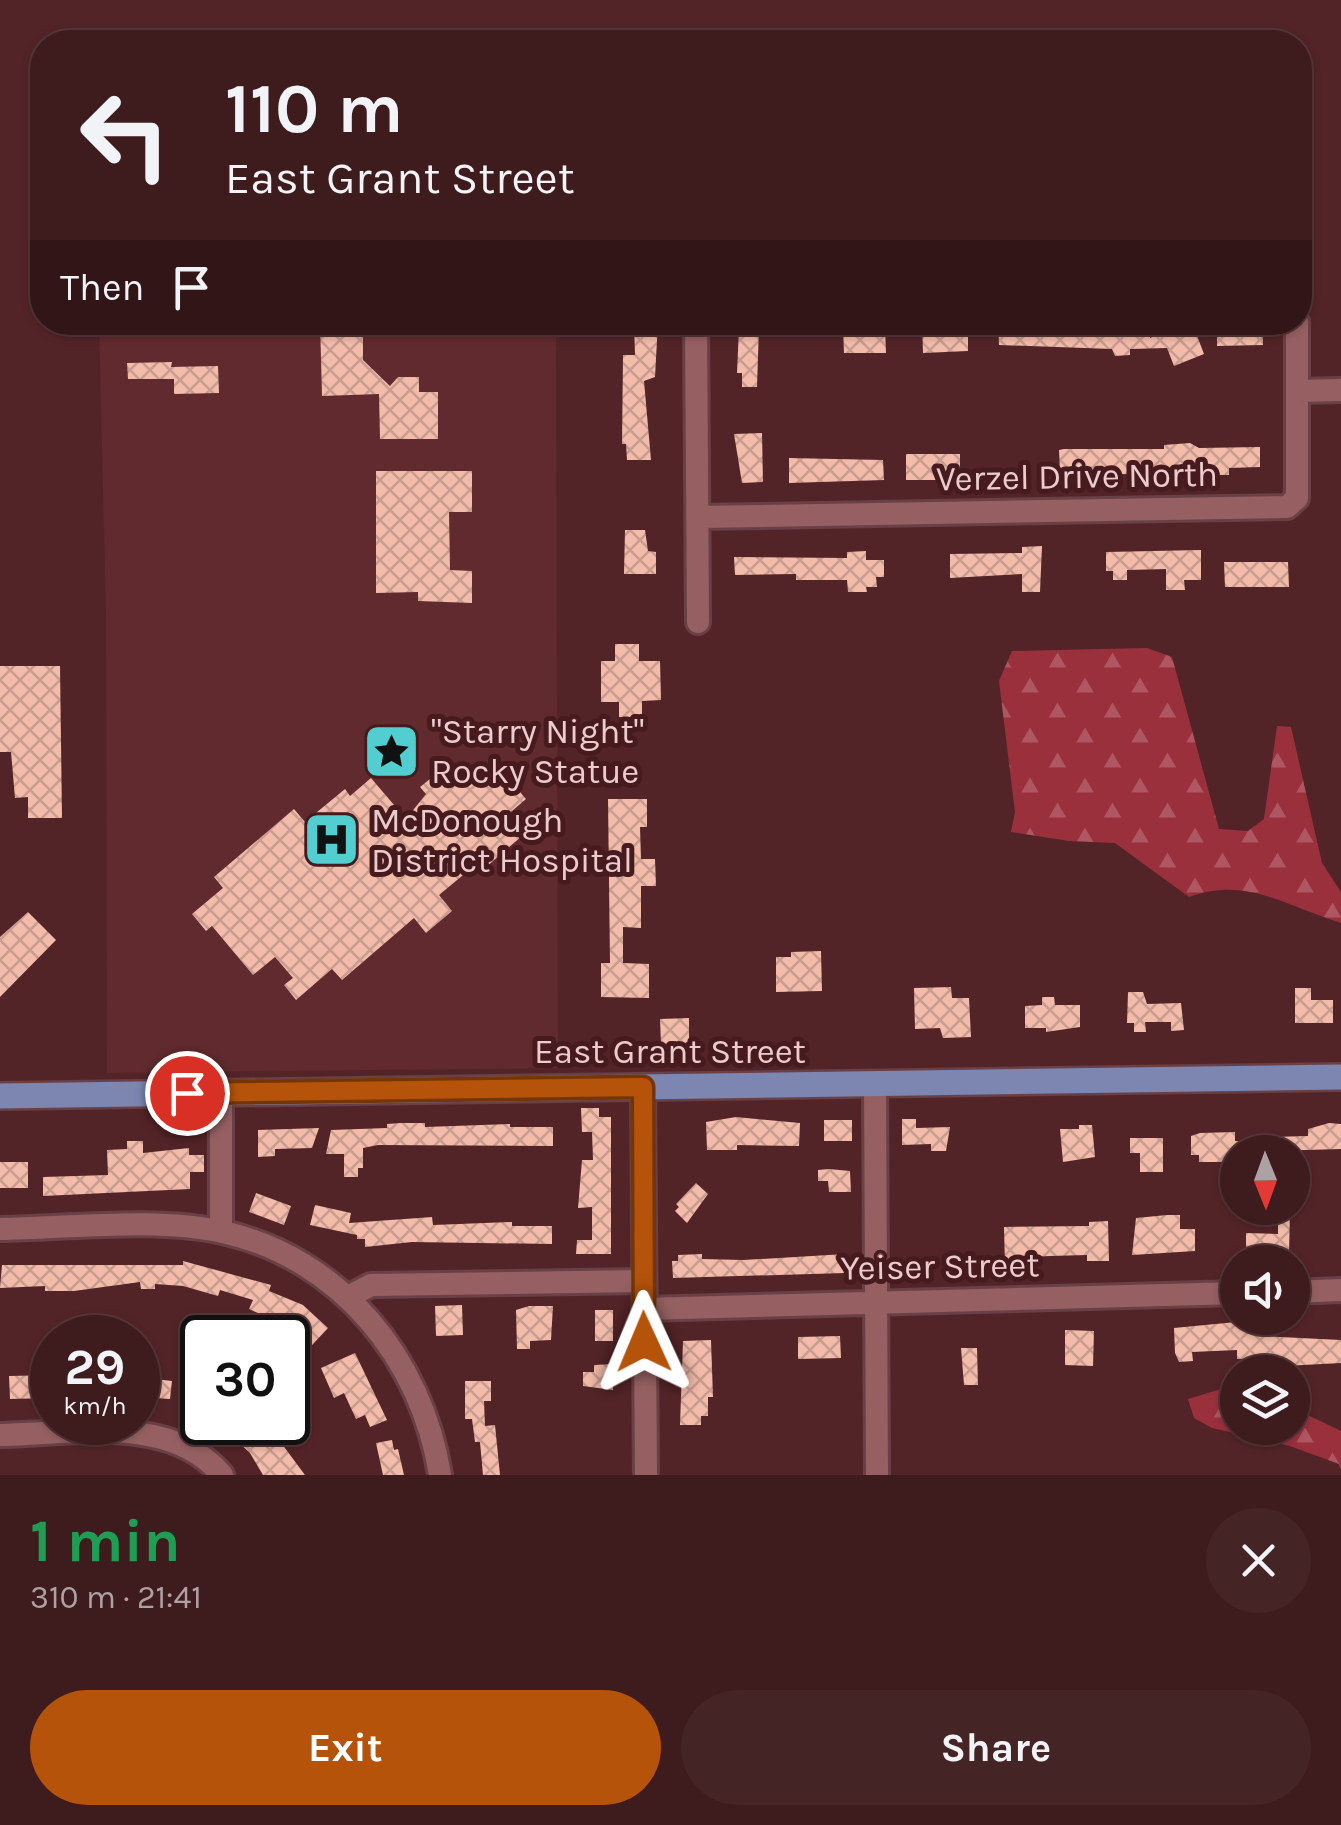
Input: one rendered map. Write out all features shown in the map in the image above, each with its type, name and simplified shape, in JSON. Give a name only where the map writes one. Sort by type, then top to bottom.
[{"type":"main road","name":"East Grant Street","points":[[0,1096],[1341,1078]]},
{"type":"street","points":[[696,335],[698,622]]},
{"type":"street","name":"Verzel Drive North","points":[[698,517],[1287,507],[1297,498],[1296,335]]},
{"type":"street","points":[[1298,391],[1341,390]]},
{"type":"street","points":[[875,1084],[877,1475]]},
{"type":"street","points":[[643,1087],[646,1475]]},
{"type":"street","points":[[221,1092],[221,1231]]},
{"type":"street","points":[[0,1228],[221,1231],[291,1258],[350,1296],[384,1337],[424,1416],[440,1475]]},
{"type":"street","points":[[350,1296],[371,1285],[643,1280]]},
{"type":"street","points":[[1310,1291],[1341,1290]]},
{"type":"street","name":"Yeiser Street","points":[[644,1309],[1220,1294]]},
{"type":"street","points":[[0,1435],[146,1434],[184,1444],[222,1475]]},
{"type":"shaded area","name":"McDonough District Hospital","points":[[99,335],[556,335],[558,1068],[107,1073],[106,612]]},
{"type":"green space","points":[[1147,648],[1172,657],[1219,829],[1248,831],[1264,819],[1277,726],[1291,727],[1322,863],[1341,892],[1341,923],[1248,892],[1210,891],[1189,897],[1115,843],[1011,832],[1015,812],[999,681],[1012,651]]},
{"type":"green space","points":[[1220,1389],[1220,1430],[1194,1418],[1188,1399]]},
{"type":"green space","points":[[1310,1416],[1341,1431],[1341,1470],[1339,1464],[1286,1445],[1310,1445]]},
{"type":"building","points":[[320,335],[363,335],[363,360],[390,386],[398,377],[419,377],[419,392],[438,392],[438,439],[380,439],[379,394],[322,396]]},
{"type":"building","points":[[634,335],[657,335],[655,377],[644,381],[651,460],[627,460],[626,444],[622,444],[623,355],[635,355]]},
{"type":"building","points":[[739,335],[759,335],[757,387],[742,387],[742,373],[737,373]]},
{"type":"building","points":[[843,335],[885,335],[886,353],[844,353]]},
{"type":"building","points":[[922,335],[968,335],[968,351],[923,353]]},
{"type":"building","points":[[998,335],[1197,335],[1204,354],[1174,366],[1167,348],[1130,349],[1130,355],[1115,356],[1112,349],[999,345]]},
{"type":"building","points":[[1217,335],[1263,335],[1263,345],[1217,346]]},
{"type":"building","points":[[172,362],[171,367],[218,366],[219,393],[174,394],[174,379],[128,379],[127,363]]},
{"type":"building","points":[[762,433],[763,482],[742,483],[734,434]]},
{"type":"building","points":[[1190,443],[1199,448],[1260,447],[1260,467],[1229,468],[1229,475],[1110,474],[1110,469],[1060,472],[1059,450],[1164,449],[1164,445]]},
{"type":"building","points":[[906,454],[960,454],[960,480],[906,480]]},
{"type":"building","points":[[789,458],[883,460],[884,480],[789,483]]},
{"type":"building","points":[[376,471],[472,471],[472,512],[449,512],[450,570],[472,571],[472,603],[418,601],[418,592],[376,593]]},
{"type":"building","points":[[625,530],[645,530],[648,551],[656,552],[656,574],[624,574]]},
{"type":"building","points":[[1042,546],[1040,592],[1022,592],[1022,574],[950,578],[950,554],[1022,553],[1022,547]]},
{"type":"building","points":[[1201,550],[1201,580],[1184,580],[1185,590],[1166,590],[1166,569],[1127,570],[1127,580],[1113,580],[1113,571],[1106,571],[1106,552]]},
{"type":"building","points":[[866,551],[866,560],[884,560],[884,577],[876,577],[877,587],[866,587],[867,592],[848,592],[847,580],[796,580],[796,574],[735,575],[734,557],[847,558],[847,552]]},
{"type":"building","points":[[1224,562],[1288,562],[1289,587],[1225,587]]},
{"type":"building","points":[[615,644],[639,644],[639,661],[660,661],[661,700],[642,701],[642,717],[619,717],[619,702],[601,702],[601,661],[615,661]]},
{"type":"building","points":[[0,666],[60,666],[62,818],[28,818],[28,797],[15,798],[11,752],[0,752]]},
{"type":"building","points":[[494,761],[526,799],[505,817],[522,836],[486,867],[480,861],[439,895],[452,911],[426,933],[414,918],[342,980],[332,969],[296,1000],[284,985],[293,978],[275,957],[253,975],[212,926],[206,931],[192,914],[223,888],[214,877],[294,809],[305,822],[345,789],[350,796],[371,778],[406,819],[426,794],[420,787],[440,771],[444,775],[457,764],[471,781]]},
{"type":"building","points":[[608,799],[647,799],[647,827],[640,827],[641,859],[655,859],[656,886],[641,886],[641,928],[623,927],[623,963],[649,964],[649,998],[601,997],[601,963],[610,963]]},
{"type":"building","points":[[28,912],[56,940],[0,997],[0,937]]},
{"type":"building","points":[[821,951],[822,991],[776,992],[776,957]]},
{"type":"building","points":[[951,987],[952,998],[969,998],[971,1037],[943,1038],[940,1028],[915,1029],[914,988]]},
{"type":"building","points":[[1295,988],[1311,988],[1311,1000],[1333,1000],[1333,1023],[1295,1023]]},
{"type":"building","points":[[1128,992],[1143,992],[1147,1004],[1181,1003],[1184,1030],[1171,1031],[1171,1022],[1145,1022],[1146,1032],[1134,1032],[1134,1023],[1127,1023]]},
{"type":"building","points":[[1042,997],[1054,997],[1055,1005],[1080,1005],[1080,1027],[1046,1032],[1046,1028],[1025,1028],[1025,1006],[1042,1005]]},
{"type":"building","points":[[689,1018],[689,1050],[669,1050],[669,1044],[661,1044],[660,1019]]},
{"type":"building","points":[[581,1108],[599,1108],[599,1117],[611,1117],[611,1254],[576,1254],[577,1240],[592,1240],[592,1207],[578,1208],[582,1160],[593,1160],[592,1132],[582,1132]]},
{"type":"building","points":[[736,1117],[800,1123],[799,1146],[737,1145],[737,1150],[707,1150],[706,1122]]},
{"type":"building","points":[[902,1119],[916,1119],[916,1128],[950,1127],[946,1151],[931,1151],[931,1144],[902,1145]]},
{"type":"building","points":[[824,1120],[852,1120],[852,1141],[824,1141]]},
{"type":"building","points":[[425,1123],[425,1127],[553,1127],[553,1146],[378,1145],[363,1148],[363,1168],[358,1168],[358,1177],[344,1177],[344,1154],[326,1154],[331,1130]]},
{"type":"building","points":[[1341,1124],[1341,1149],[1310,1150],[1308,1129]]},
{"type":"building","points":[[1079,1125],[1092,1125],[1095,1157],[1063,1162],[1060,1129],[1079,1129]]},
{"type":"building","points":[[319,1128],[312,1148],[275,1149],[275,1156],[258,1157],[258,1130]]},
{"type":"building","points":[[1235,1132],[1220,1135],[1220,1162],[1199,1162],[1199,1155],[1191,1155],[1191,1136]]},
{"type":"building","points":[[1130,1138],[1163,1138],[1163,1172],[1140,1172],[1140,1153],[1130,1153]]},
{"type":"building","points":[[127,1141],[143,1141],[143,1153],[189,1148],[189,1155],[204,1155],[204,1172],[190,1172],[190,1189],[43,1196],[43,1177],[108,1175],[107,1150],[127,1149]]},
{"type":"building","points":[[0,1162],[28,1162],[28,1188],[0,1188]]},
{"type":"building","points":[[818,1170],[850,1171],[851,1192],[829,1192],[828,1181],[818,1181]]},
{"type":"building","points":[[696,1183],[708,1194],[687,1223],[675,1211],[679,1207],[676,1204]]},
{"type":"building","points":[[256,1193],[291,1206],[284,1225],[249,1212]]},
{"type":"building","points":[[315,1205],[351,1213],[349,1223],[432,1217],[433,1225],[512,1222],[512,1226],[552,1226],[552,1244],[412,1242],[365,1247],[365,1239],[357,1239],[357,1235],[310,1225]]},
{"type":"building","points":[[1180,1215],[1180,1229],[1195,1229],[1195,1251],[1132,1255],[1136,1218]]},
{"type":"building","points":[[1108,1221],[1109,1261],[1087,1261],[1087,1255],[1050,1256],[1029,1257],[1029,1265],[1005,1265],[1004,1227],[1089,1226],[1089,1222]]},
{"type":"building","points":[[1278,1225],[1290,1225],[1289,1245],[1246,1245],[1246,1233],[1278,1234]]},
{"type":"building","points":[[702,1254],[702,1259],[743,1260],[845,1254],[845,1273],[673,1278],[672,1261],[678,1261],[678,1255]]},
{"type":"building","points":[[183,1261],[271,1285],[269,1291],[303,1305],[328,1328],[310,1347],[310,1315],[262,1315],[249,1309],[253,1300],[220,1290],[218,1296],[183,1286],[155,1284],[155,1289],[141,1289],[140,1282],[74,1291],[45,1291],[45,1286],[0,1288],[2,1265],[183,1265]]},
{"type":"building","points":[[462,1305],[463,1335],[436,1336],[435,1306]]},
{"type":"building","points":[[553,1306],[551,1340],[530,1341],[530,1349],[517,1349],[516,1310]]},
{"type":"building","points":[[595,1310],[613,1310],[613,1341],[595,1341]]},
{"type":"building","points":[[1220,1324],[1220,1335],[1341,1340],[1341,1363],[1310,1365],[1310,1355],[1237,1355],[1237,1350],[1192,1352],[1193,1361],[1179,1362],[1174,1328]]},
{"type":"building","points":[[1065,1330],[1094,1331],[1093,1366],[1065,1365]]},
{"type":"building","points":[[840,1336],[841,1358],[798,1359],[798,1337]]},
{"type":"building","points":[[711,1340],[713,1397],[708,1397],[708,1416],[701,1416],[701,1425],[680,1425],[683,1341]]},
{"type":"building","points":[[961,1348],[977,1348],[978,1385],[964,1385]]},
{"type":"building","points":[[355,1353],[387,1420],[370,1427],[365,1415],[356,1419],[344,1393],[334,1398],[321,1368]]},
{"type":"building","points":[[613,1364],[613,1390],[583,1386],[583,1372],[594,1372],[594,1365]]},
{"type":"building","points":[[9,1376],[30,1376],[30,1399],[10,1399]]},
{"type":"building","points":[[160,1380],[172,1381],[170,1399],[160,1398]]},
{"type":"building","points":[[465,1381],[491,1381],[491,1401],[484,1401],[485,1426],[495,1425],[500,1475],[483,1475],[480,1442],[475,1442],[472,1419],[465,1419]]},
{"type":"building","points":[[392,1440],[404,1475],[383,1475],[376,1443]]},
{"type":"building","points":[[241,1445],[283,1445],[305,1475],[263,1475]]},
{"type":"place","name":"\"Starry Night\" Rocky Statue","points":[[392,751]]},
{"type":"place","name":"McDonough District Hospital","points":[[332,840]]},
{"type":"route","points":[[187,1093],[643,1087],[644,1342]]}]
